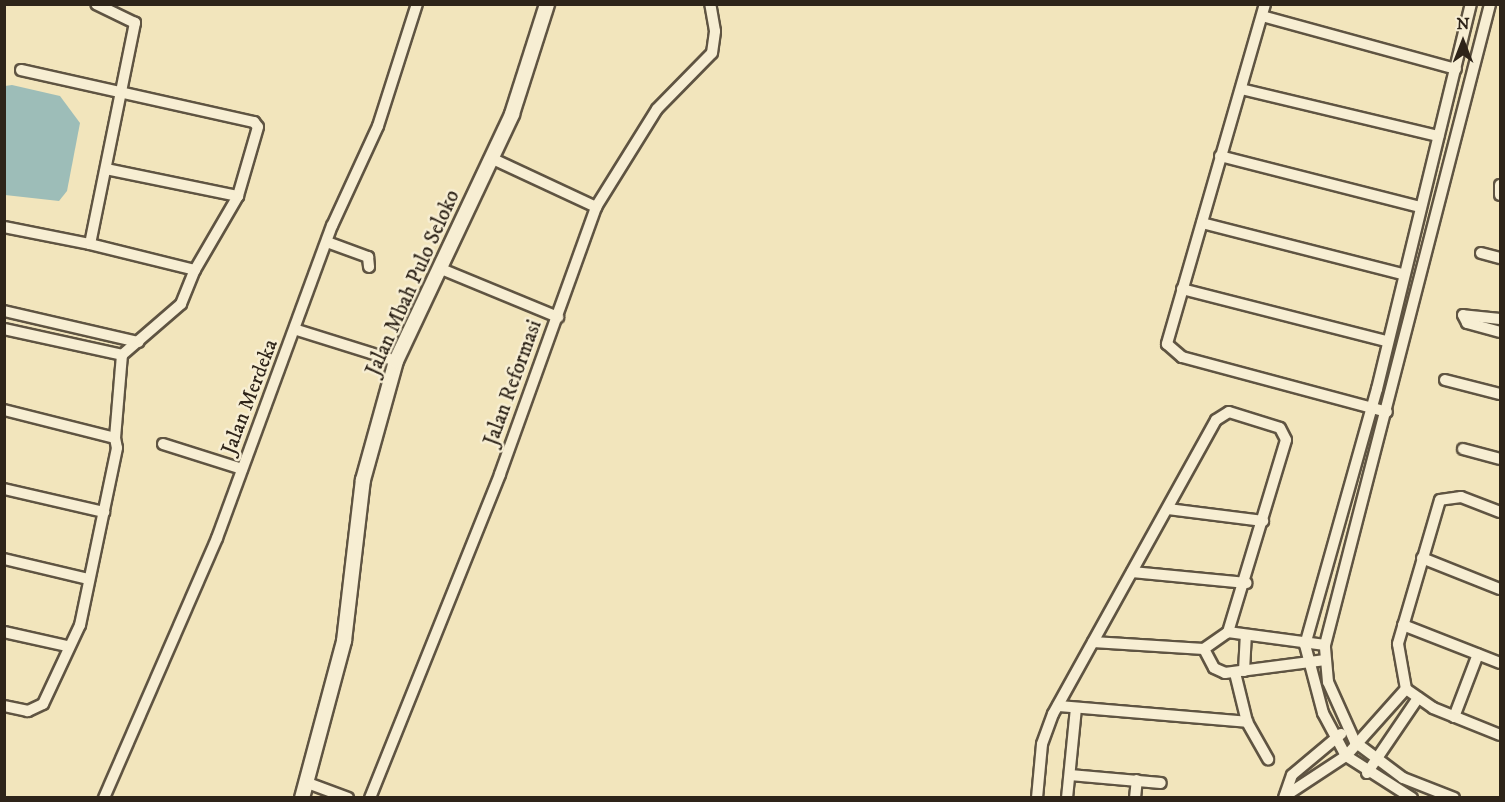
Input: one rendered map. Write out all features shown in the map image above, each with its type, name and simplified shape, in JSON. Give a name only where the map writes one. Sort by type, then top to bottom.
[{"type":"street","points":[[90,244],[135,23],[96,4]]},
{"type":"street","name":"Jalan Merdeka","points":[[104,798],[242,469],[297,330],[327,242],[378,126],[417,4]]},
{"type":"street","name":"Jalan Mbah Pulo Seloko","points":[[302,798],[344,641],[363,480],[396,361],[493,159],[547,4]]},
{"type":"street","name":"Jalan Reformasi","points":[[370,798],[558,317],[596,207],[657,108],[712,54],[716,31],[710,4]]},
{"type":"street","points":[[1412,798],[1367,773],[1346,756],[1335,737],[1307,664],[1305,645],[1332,542],[1377,389],[1402,274],[1471,4]]},
{"type":"street","points":[[1454,798],[1403,778],[1355,742],[1325,660],[1325,645],[1348,547],[1392,393],[1490,4]]},
{"type":"street","points":[[1387,412],[1173,353],[1167,334],[1264,10],[1456,69]]},
{"type":"street","points":[[1466,26],[1482,35]]},
{"type":"street","points":[[1464,38],[1482,35]]},
{"type":"street","points":[[4,706],[28,711],[43,704],[68,646],[80,625],[117,448],[115,438],[122,355],[182,304],[195,270],[238,196],[258,127],[254,122],[21,70]]},
{"type":"street","points":[[1241,89],[1438,136]]},
{"type":"street","points":[[1221,156],[1420,207]]},
{"type":"street","points":[[493,159],[596,207]]},
{"type":"street","points":[[1431,165],[1449,169]]},
{"type":"street","points":[[105,169],[238,196]]},
{"type":"street","points":[[1427,183],[1444,188]]},
{"type":"street","points":[[1500,185],[1500,195]]},
{"type":"street","points":[[1202,223],[1402,274]]},
{"type":"street","points":[[4,227],[90,244],[195,270]]},
{"type":"street","points":[[327,242],[368,257],[369,267]]},
{"type":"street","points":[[1481,253],[1500,258]]},
{"type":"street","points":[[439,268],[558,317]]},
{"type":"street","points":[[1182,290],[1386,340]]},
{"type":"street","points":[[4,311],[138,342]]},
{"type":"street","points":[[1500,320],[1463,315],[1467,323],[1500,332]]},
{"type":"street","points":[[4,328],[122,355]]},
{"type":"street","points":[[297,330],[396,361]]},
{"type":"street","points":[[1445,380],[1500,394]]},
{"type":"street","points":[[1377,389],[1392,393]]},
{"type":"street","points":[[4,410],[115,438]]},
{"type":"street","points":[[1038,798],[1042,744],[1058,706],[1093,642],[1132,572],[1168,509],[1216,420],[1229,412],[1284,433],[1246,584],[1228,632],[1204,649],[1093,642]]},
{"type":"street","points":[[163,444],[242,469]]},
{"type":"street","points":[[1463,449],[1500,459]]},
{"type":"street","points":[[1356,460],[1371,465]]},
{"type":"street","points":[[4,489],[104,512]]},
{"type":"street","points":[[1500,512],[1461,497],[1440,500],[1398,644],[1406,689],[1454,717],[1500,735]]},
{"type":"street","points":[[1168,509],[1263,520]]},
{"type":"street","points":[[1332,542],[1348,547]]},
{"type":"street","points":[[1422,558],[1500,589]]},
{"type":"street","points":[[4,559],[88,579]]},
{"type":"street","points":[[1132,572],[1246,584]]},
{"type":"street","points":[[1403,625],[1500,663]]},
{"type":"street","points":[[4,632],[68,646]]},
{"type":"street","points":[[1228,632],[1246,637],[1305,645],[1325,645]]},
{"type":"street","points":[[1246,637],[1240,672],[1247,722],[1268,759]]},
{"type":"street","points":[[1204,649],[1214,668],[1240,672],[1325,660]]},
{"type":"street","points":[[1454,717],[1478,654]]},
{"type":"street","points":[[1285,797],[1346,756],[1355,742],[1406,689]]},
{"type":"street","points":[[1367,773],[1376,756],[1418,698]]},
{"type":"street","points":[[1058,706],[1247,722]]},
{"type":"street","points":[[1067,798],[1076,708]]},
{"type":"street","points":[[1285,797],[1292,775],[1335,737],[1349,730]]},
{"type":"street","points":[[1070,775],[1161,783]]},
{"type":"street","points":[[1135,798],[1137,780]]},
{"type":"street","points":[[305,782],[348,798]]},
{"type":"water","points":[[12,85],[60,96],[80,123],[67,191],[59,201],[5,195],[5,86]]}]
